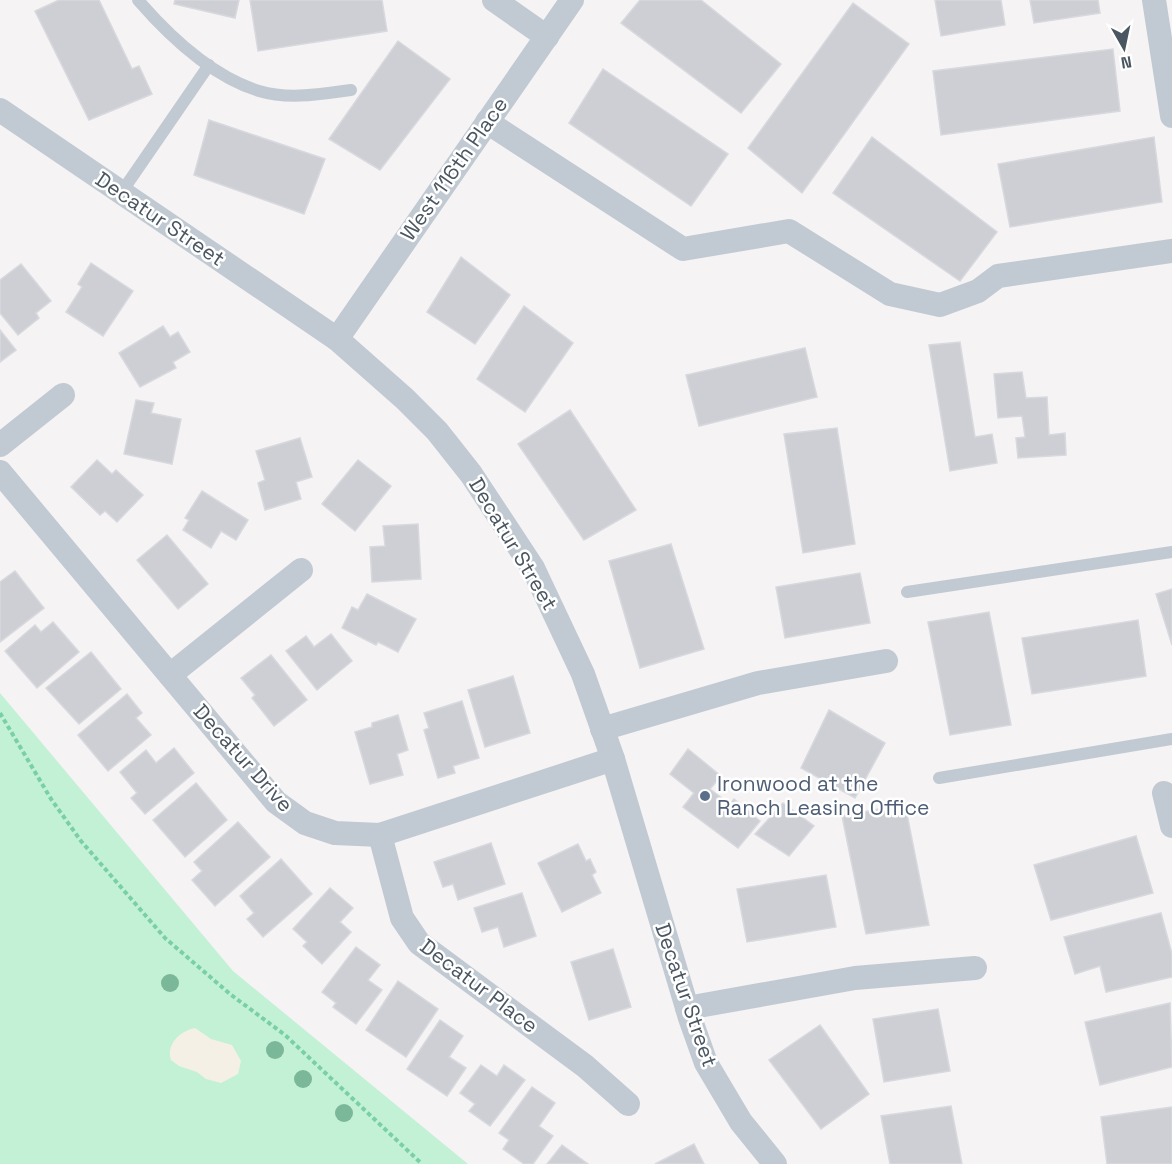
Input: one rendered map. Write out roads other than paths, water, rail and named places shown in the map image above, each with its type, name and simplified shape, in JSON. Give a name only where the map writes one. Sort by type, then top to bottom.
[{"type":"street","points":[[495,0],[547,37]]},
{"type":"street","name":"West 116th Place","points":[[337,339],[572,0]]},
{"type":"street","points":[[1154,0],[1172,116]]},
{"type":"street","name":"Decatur Street","points":[[0,110],[337,339],[413,407],[436,431],[477,482],[550,599],[583,674],[613,759],[687,1008],[706,1063],[741,1122],[775,1164]]},
{"type":"street","points":[[487,122],[683,249],[789,231],[890,294],[940,305],[978,291],[998,276],[1172,251]]},
{"type":"street","points":[[0,445],[63,395]]},
{"type":"street","name":"Decatur Drive","points":[[0,472],[238,758],[289,813],[305,823],[335,833],[381,835],[613,759]]},
{"type":"street","points":[[170,675],[301,570]]},
{"type":"street","points":[[602,729],[758,683],[886,661]]},
{"type":"street","points":[[1164,793],[1172,826]]},
{"type":"street","name":"Decatur Place","points":[[381,835],[402,918],[419,943],[585,1066],[628,1104]]},
{"type":"street","points":[[687,1008],[855,978],[975,968]]},
{"type":"lane","points":[[138,0],[166,30],[209,65],[234,81],[260,91],[313,96],[351,90]]},
{"type":"lane","points":[[121,193],[209,65]]},
{"type":"lane","points":[[907,592],[1172,552]]},
{"type":"lane","points":[[939,778],[1172,739]]},
{"type":"place","name":"Ironwood at the Ranch Leasing Office","points":[[705,796]]}]
